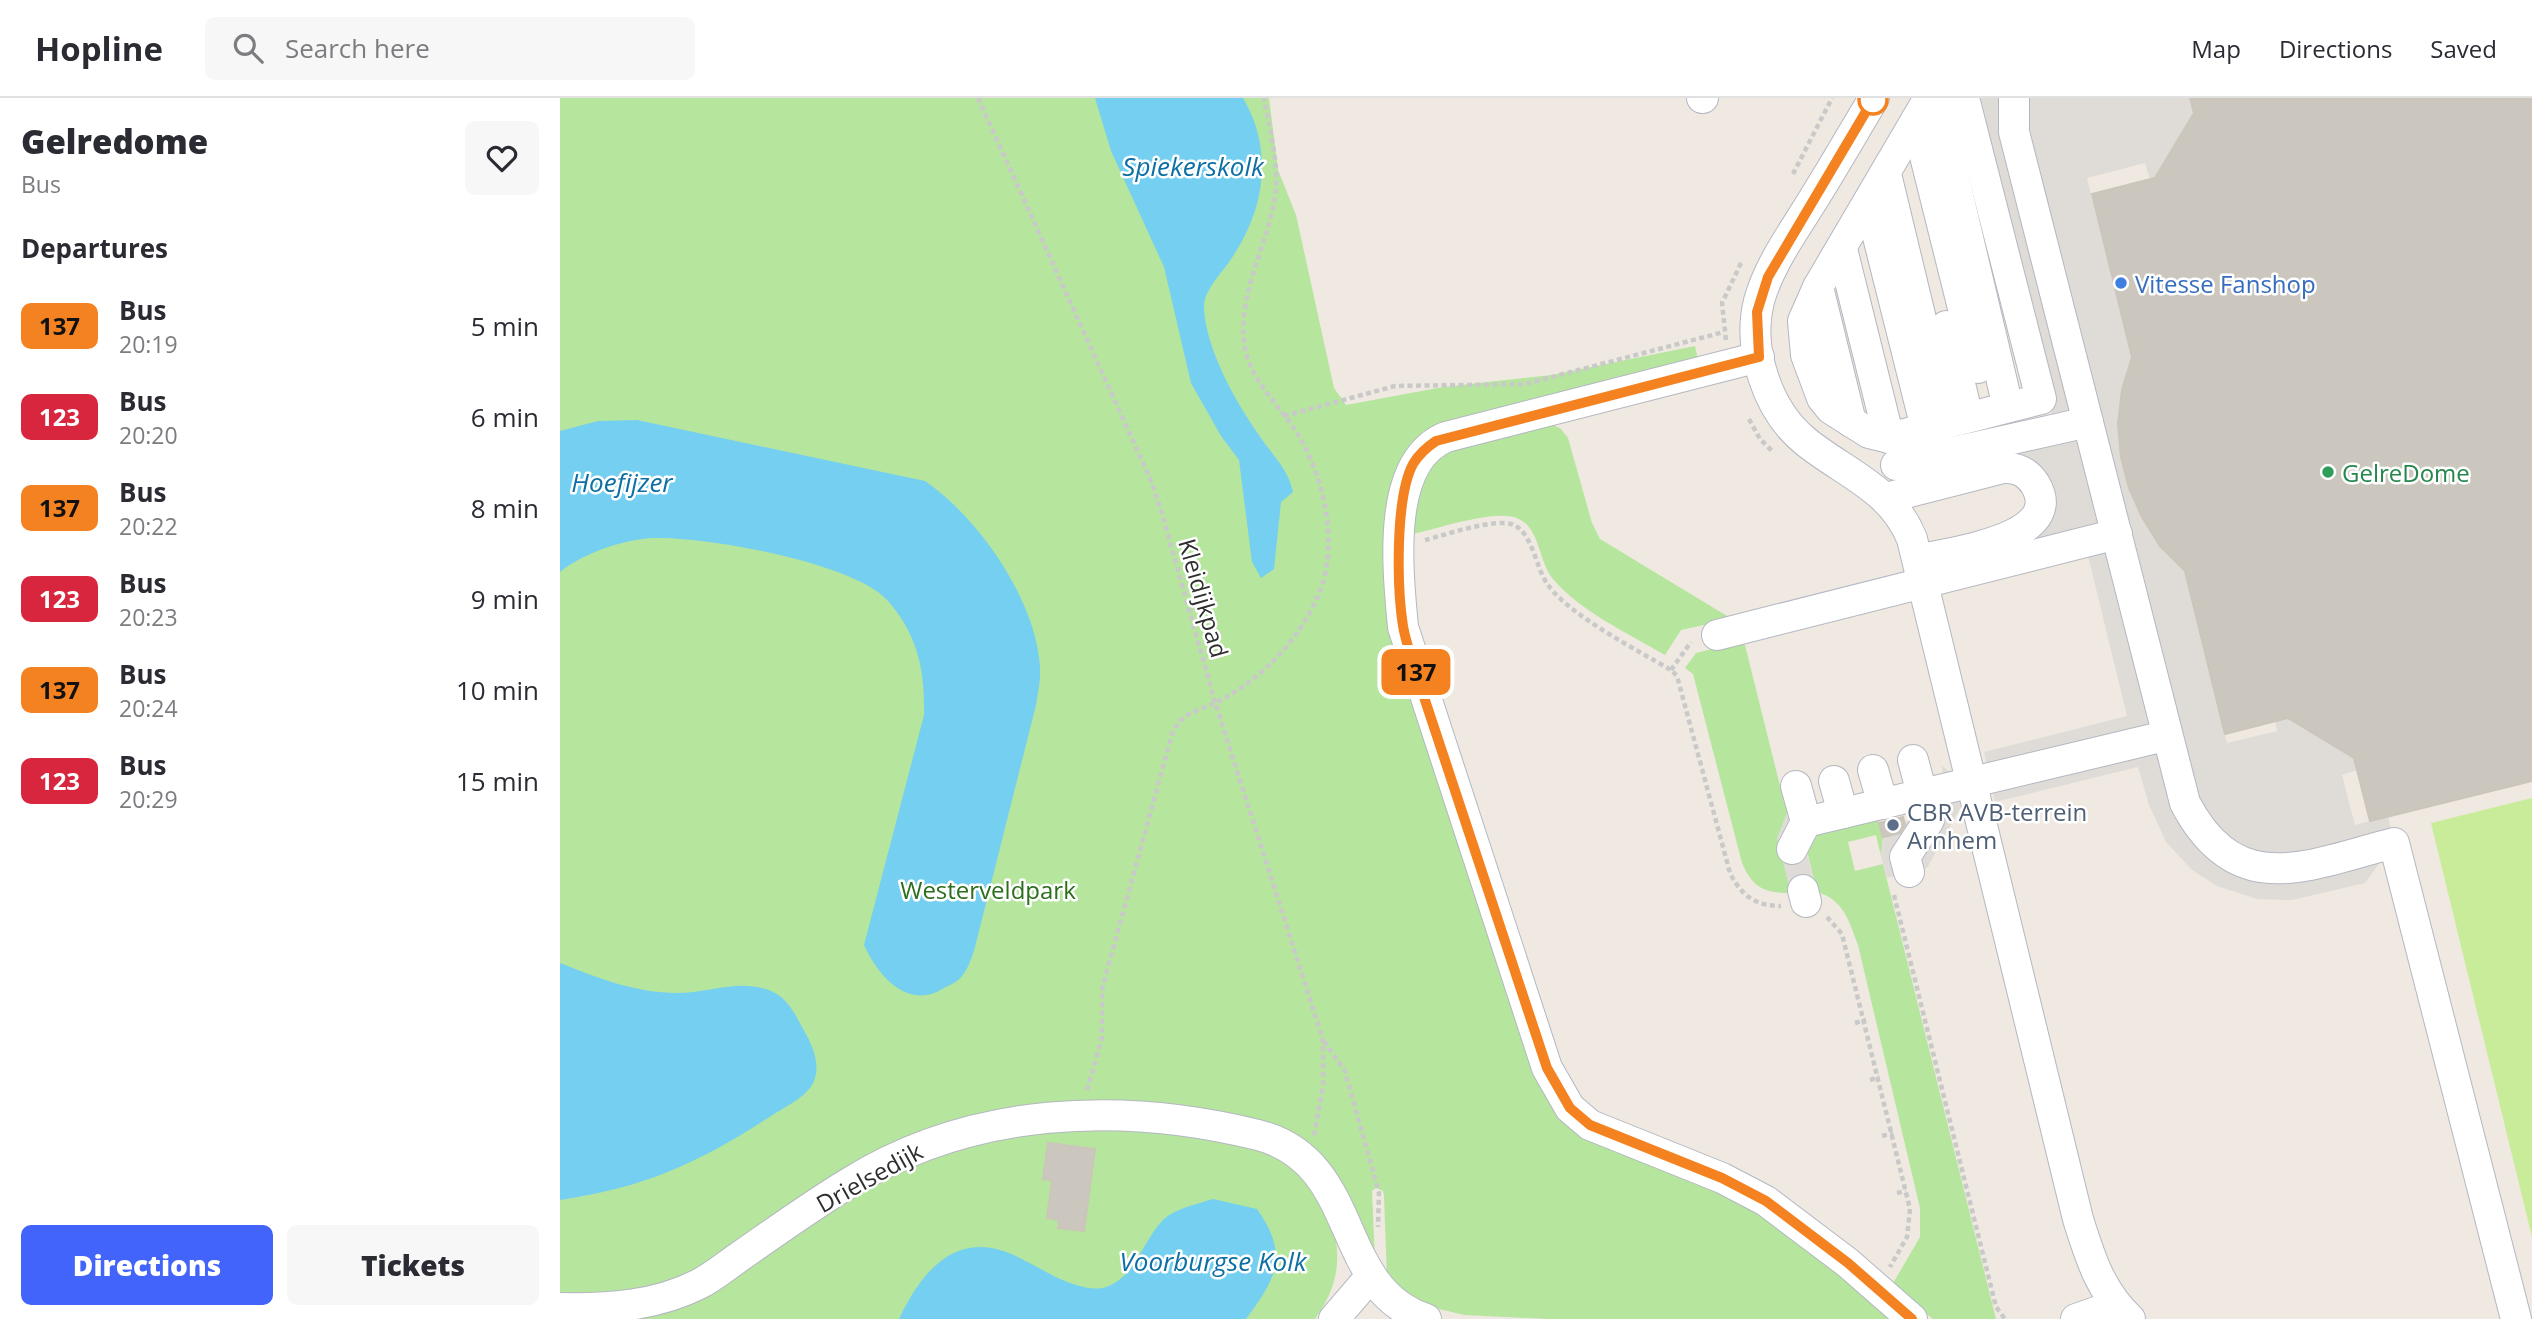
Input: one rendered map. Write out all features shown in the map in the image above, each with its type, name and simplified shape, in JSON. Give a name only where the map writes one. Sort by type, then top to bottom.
[{"type":"street","points":[[1874,98],[1776,261],[1760,299],[1756,323],[1759,357],[1772,398],[1791,427],[1813,447],[1886,498],[1907,526],[1973,782],[2078,1219],[2091,1261],[2123,1312],[2076,1319]]},
{"type":"street","points":[[1876,439],[2041,399],[1964,98]]},
{"type":"street","points":[[2014,98],[2014,132],[2179,786],[2196,824],[2216,846],[2236,859],[2273,870],[2293,868],[2394,843],[2516,1319]]},
{"type":"street","points":[[1921,115],[1967,418]]},
{"type":"street","points":[[1921,115],[1835,258],[1803,321],[1806,355],[1822,398],[1910,464],[2088,422]]},
{"type":"street","points":[[1886,174],[1967,418]]},
{"type":"street","points":[[1870,201],[1905,343]]},
{"type":"street","points":[[1835,258],[1876,312],[1967,418]]},
{"type":"street","points":[[1835,258],[1876,439]]},
{"type":"street","points":[[1759,357],[1436,441],[1420,454],[1407,480],[1401,546],[1402,611],[1410,653],[1547,1068],[1561,1096],[1590,1125],[1722,1178],[1766,1201],[1912,1319]]},
{"type":"street","points":[[1717,635],[1921,572],[2023,531],[2038,515],[2038,492],[2022,471],[2003,468],[1886,498]]},
{"type":"street","points":[[1921,572],[2117,534]]},
{"type":"street","points":[[1806,822],[2165,736]]},
{"type":"street","points":[[1901,869],[1929,820],[1913,760]]},
{"type":"street","points":[[1873,770],[1882,804]]},
{"type":"street","points":[[1834,781],[1843,813]]},
{"type":"street","points":[[1793,849],[1806,822],[1796,786]]},
{"type":"street","name":"Drielsedijk","points":[[560,1308],[630,1306],[666,1297],[700,1283],[849,1182],[907,1150],[965,1131],[1021,1119],[1079,1115],[1145,1117],[1193,1123],[1259,1136],[1281,1143],[1298,1153],[1319,1172],[1339,1207],[1365,1238],[1371,1276],[1405,1315]]},
{"type":"street","points":[[1335,1319],[1371,1276]]},
{"type":"path","name":"Kleidijkpad","points":[[978,98],[1152,483],[1216,702],[1323,1040],[1317,1129]]},
{"type":"path","points":[[1079,1115],[1102,1038],[1102,989],[1171,734],[1184,716],[1195,708],[1216,702],[1259,675],[1284,651],[1319,593],[1325,572],[1328,529],[1321,487],[1298,434],[1262,388],[1247,358],[1241,331],[1251,275],[1267,231],[1276,186],[1264,98]]},
{"type":"path","points":[[1284,416],[1395,386],[1525,384],[1756,323]]},
{"type":"path","points":[[1401,546],[1496,523],[1515,526],[1524,534],[1543,578],[1569,606],[1677,676],[1695,760],[1736,885],[1753,902],[1805,903],[1836,924],[1842,934],[1894,1133],[1910,1227],[1878,1289]]},
{"type":"path","points":[[1671,670],[1676,662]]},
{"type":"path","points":[[1706,816],[1714,814]]},
{"type":"path","points":[[1901,869],[1996,1307],[2005,1319]]},
{"type":"path","points":[[1721,875],[1730,873]]},
{"type":"path","points":[[1842,970],[1851,968]]},
{"type":"path","points":[[1855,1023],[1866,1020]]},
{"type":"path","points":[[1323,1040],[1345,1071],[1378,1193],[1365,1238]]},
{"type":"path","points":[[1870,1080],[1880,1077]]},
{"type":"path","points":[[1882,1136],[1894,1133]]},
{"type":"path","points":[[1897,1193],[1906,1191]]},
{"type":"green space","name":"Westerveldpark","points":[[560,98],[1269,98],[1278,170],[1296,215],[1334,388],[1346,405],[1443,387],[1552,375],[1695,346],[1698,359],[1447,422],[1389,565],[1544,1092],[1731,1195],[1790,1233],[1894,1319],[1549,1319],[1464,1315],[1423,1305],[1387,1279],[1384,1195],[1383,1191],[1376,1188],[1372,1191],[1375,1260],[1334,1231],[1337,1255],[1335,1277],[1328,1298],[1315,1319],[560,1319]]},
{"type":"green space","points":[[1550,424],[1560,428],[1568,438],[1592,523],[1600,539],[1732,619],[1681,630],[1665,655],[1606,621],[1564,591],[1548,572],[1531,530],[1519,519],[1497,516],[1413,534],[1416,502],[1422,478],[1436,460],[1465,444]]},
{"type":"green space","points":[[1744,641],[1784,802],[1792,800],[1791,893],[1774,892],[1760,887],[1750,878],[1742,863],[1693,674],[1685,668],[1696,653]]},
{"type":"green space","points":[[2532,798],[2532,1237],[2431,823]]},
{"type":"green space","points":[[1877,813],[1883,837],[1881,856],[1876,835],[1848,842],[1855,871],[1883,864],[1996,1319],[1933,1319],[1892,1285],[1920,1237],[1920,1208],[1858,945],[1844,912],[1834,900],[1817,892],[1806,847],[1812,831]]},
{"type":"shaded area","points":[[1976,98],[2190,98],[2194,113],[2155,179],[2150,180],[2145,163],[2087,178],[2132,357],[2122,390],[2119,424],[2121,457],[2129,488],[2142,517],[2160,546],[2185,571],[2227,743],[2277,731],[2275,721],[2288,718],[2354,758],[2357,770],[2342,775],[2355,825],[2388,816],[2394,843],[2365,883],[2292,900],[2257,899],[2217,886],[2192,870],[2166,842],[2149,805],[2138,767],[1995,802],[1984,752],[2127,716],[2088,556],[2024,547],[2039,537],[2050,521],[2053,507],[2031,460],[2020,454],[1995,452],[2052,415]]},
{"type":"shaded area","points":[[1941,765],[1952,774],[1961,807],[1927,868],[1886,878],[1881,856],[1883,837],[1906,831],[1904,822],[1914,819],[1911,808],[1812,831],[1806,848],[1818,899],[1794,905],[1777,838],[1792,800],[1813,809],[1825,806],[1822,792],[1854,799],[1944,777]]},
{"type":"water","name":"Spiekerskolk","points":[[1095,98],[1243,98],[1253,119],[1262,161],[1257,203],[1241,243],[1209,290],[1204,308],[1210,342],[1224,376],[1252,424],[1284,470],[1293,492],[1281,502],[1274,569],[1261,578],[1252,562],[1239,460],[1221,436],[1191,383],[1164,267],[1111,151]]},
{"type":"water","name":"Hoefijzer","points":[[637,420],[925,481],[965,516],[984,538],[1016,588],[1036,641],[1040,676],[1036,705],[974,951],[964,973],[952,984],[931,994],[907,993],[896,987],[877,968],[864,945],[924,715],[923,683],[918,654],[906,627],[888,601],[871,587],[813,564],[742,547],[677,539],[654,538],[618,544],[592,553],[560,572],[560,431],[598,421]]},
{"type":"water","points":[[560,963],[603,979],[662,992],[677,993],[736,986],[760,987],[771,991],[788,1004],[810,1041],[816,1064],[814,1081],[797,1100],[697,1159],[647,1180],[560,1200]]},
{"type":"water","name":"Voorburgse Kolk","points":[[1213,1199],[1257,1209],[1273,1239],[1276,1253],[1272,1278],[1246,1319],[899,1319],[915,1291],[935,1266],[960,1250],[975,1247],[1009,1253],[1076,1285],[1095,1289],[1106,1287],[1125,1275],[1164,1219],[1181,1209]]},
{"type":"building","name":"GelreDome","points":[[2190,98],[2532,98],[2532,781],[2370,821],[2354,758],[2288,718],[2225,734],[2185,571],[2160,546],[2142,517],[2129,488],[2121,457],[2118,424],[2122,390],[2132,357],[2092,194],[2155,178],[2194,113]]},
{"type":"building","points":[[1903,817],[1905,825],[1900,833],[1883,837],[1879,823]]},
{"type":"building","points":[[1048,1143],[1095,1149],[1084,1231],[1058,1228],[1059,1220],[1047,1218],[1052,1180],[1043,1179]]},
{"type":"bus line","name":"137","points":[[1874,98],[1768,277],[1757,312],[1759,357],[1446,437],[1429,445],[1413,465],[1403,495],[1400,587],[1403,626],[1418,679],[1547,1068],[1561,1096],[1570,1108],[1590,1125],[1722,1178],[1766,1201],[1848,1263],[1912,1319]]},
{"type":"place","name":"Vitesse Fanshop","points":[[2121,283]]},
{"type":"place","name":"GelreDome","points":[[2328,472]]},
{"type":"place","name":"CBR AVB-terrein Arnhem","points":[[1893,825]]}]
